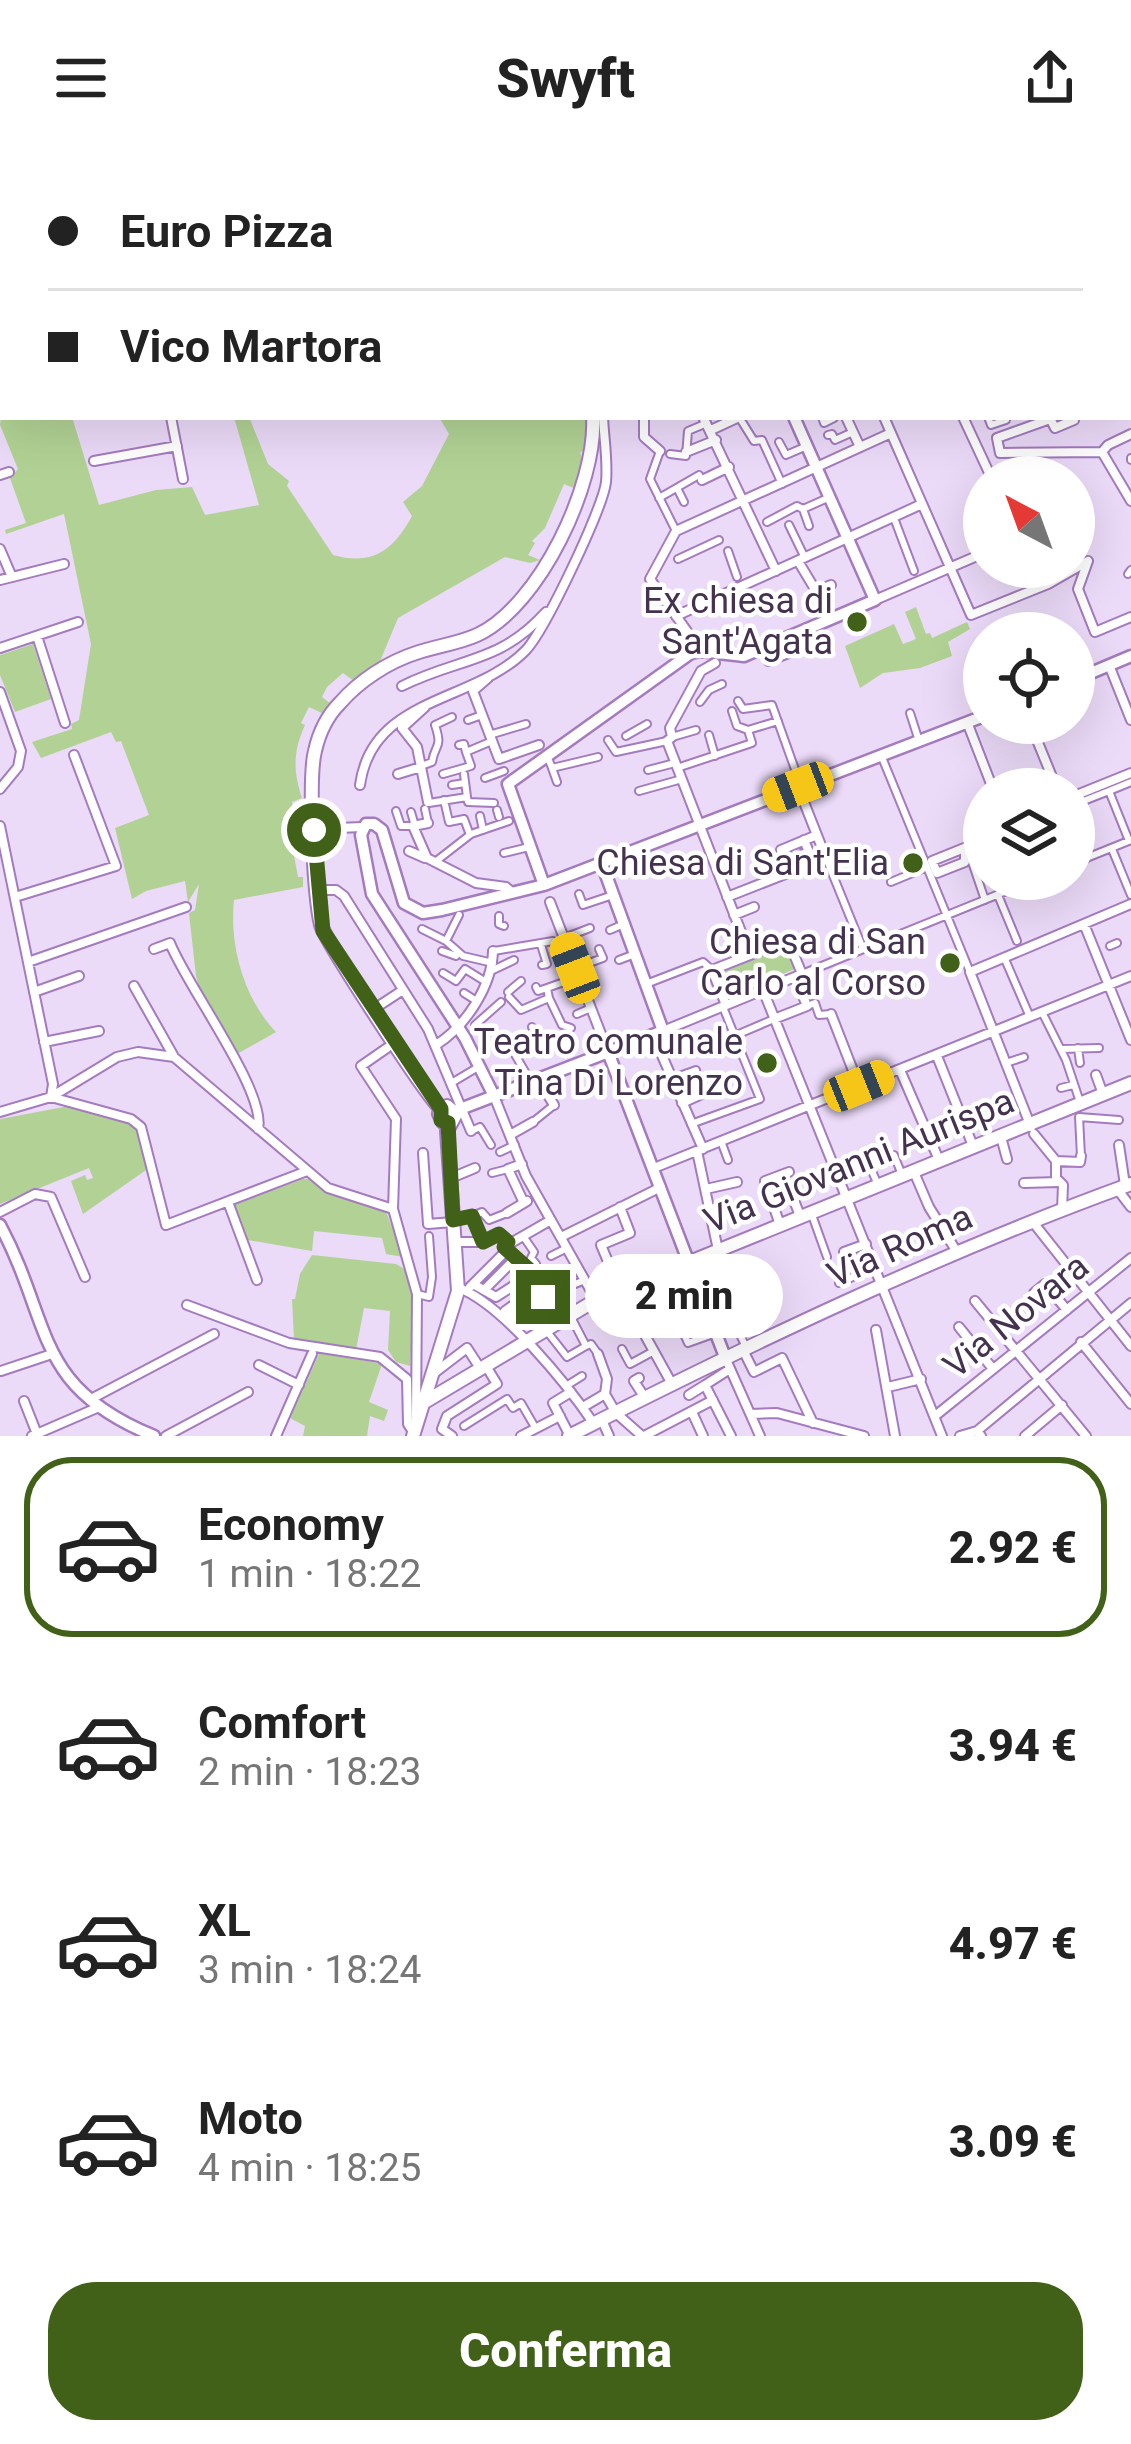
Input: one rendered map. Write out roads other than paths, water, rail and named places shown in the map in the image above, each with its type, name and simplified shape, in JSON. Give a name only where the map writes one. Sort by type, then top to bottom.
[{"type":"main road","points":[[414,1431],[419,1401],[466,1287],[453,1221],[452,1113],[323,931],[314,830],[314,755],[333,711],[357,687],[393,662],[482,633],[531,586],[566,527],[590,466],[593,420]]},
{"type":"main road","name":"Via Giovanni Aurispa","points":[[419,1401],[596,1300],[973,1146],[1080,1110],[1103,1094],[1131,1084]]},
{"type":"main road","name":"Via Roma","points":[[570,1436],[957,1252],[1124,1186]]},
{"type":"street","points":[[172,420],[183,479]]},
{"type":"street","points":[[360,785],[373,748],[395,723],[526,650],[550,611],[606,485],[603,420]]},
{"type":"street","points":[[644,420],[644,437],[665,453],[684,457],[688,431],[707,423],[761,525],[776,571]]},
{"type":"street","points":[[741,420],[754,441],[762,440],[782,484]]},
{"type":"street","points":[[795,420],[875,600]]},
{"type":"street","points":[[847,420],[858,448]]},
{"type":"street","points":[[885,420],[970,615],[1027,588]]},
{"type":"street","points":[[964,420],[981,456]]},
{"type":"street","points":[[990,421],[1006,420]]},
{"type":"street","points":[[1044,420],[997,438],[1000,453],[1102,452],[1127,432]]},
{"type":"street","points":[[828,435],[835,440],[851,433]]},
{"type":"street","points":[[700,651],[650,579],[676,531],[892,435]]},
{"type":"street","points":[[686,452],[716,440]]},
{"type":"street","points":[[779,442],[786,455],[807,446]]},
{"type":"street","points":[[94,461],[177,446]]},
{"type":"street","points":[[1102,452],[1131,501]]},
{"type":"street","points":[[665,453],[650,479],[676,531]]},
{"type":"street","points":[[659,498],[699,475],[702,480],[729,467]]},
{"type":"street","points":[[677,488],[684,502]]},
{"type":"street","points":[[761,525],[796,506],[830,497]]},
{"type":"street","points":[[676,616],[922,504]]},
{"type":"street","points":[[802,508],[809,526]]},
{"type":"street","points":[[894,516],[914,571]]},
{"type":"street","points":[[789,525],[816,591],[832,585]]},
{"type":"street","points":[[669,544],[678,559],[719,540]]},
{"type":"street","points":[[0,548],[12,577]]},
{"type":"street","points":[[728,551],[737,577]]},
{"type":"street","points":[[544,885],[508,784],[550,763],[674,663],[700,651],[744,656],[963,562]]},
{"type":"street","points":[[0,580],[64,564]]},
{"type":"street","points":[[1078,588],[1095,632],[1131,617]]},
{"type":"street","points":[[402,686],[489,656],[550,611]]},
{"type":"street","points":[[0,648],[78,622]]},
{"type":"street","points":[[768,662],[807,646],[801,632]]},
{"type":"street","points":[[37,636],[65,723]]},
{"type":"street","points":[[1095,671],[1131,656]]},
{"type":"street","points":[[715,663],[701,671],[667,739],[750,955]]},
{"type":"street","points":[[1108,665],[1128,702],[1131,720]]},
{"type":"street","points":[[488,675],[472,691],[499,759],[539,746]]},
{"type":"street","points":[[700,702],[722,684]]},
{"type":"street","points":[[0,692],[21,751],[19,767],[0,789]]},
{"type":"street","points":[[738,701],[750,711],[772,705],[863,950]]},
{"type":"street","points":[[396,811],[401,826],[428,823],[417,747],[402,728],[426,705]]},
{"type":"street","points":[[732,711],[736,726],[751,729],[778,721]]},
{"type":"street","points":[[648,770],[752,743],[750,711]]},
{"type":"street","points":[[910,713],[919,741]]},
{"type":"street","points":[[468,720],[482,715]]},
{"type":"street","points":[[398,774],[432,762],[441,744],[435,725],[452,717]]},
{"type":"street","points":[[452,785],[471,766],[463,749],[526,724]]},
{"type":"street","points":[[626,736],[647,724]]},
{"type":"street","points":[[314,830],[370,823],[382,830],[400,898],[415,910],[442,910],[544,885],[798,781],[963,724]]},
{"type":"street","points":[[608,740],[616,752],[696,730]]},
{"type":"street","points":[[709,735],[715,756]]},
{"type":"street","points":[[15,897],[116,866],[74,755]]},
{"type":"street","points":[[880,755],[1032,1129],[1055,1161],[1063,1185],[1062,1210]]},
{"type":"street","points":[[550,763],[598,757]]},
{"type":"street","points":[[550,763],[557,782]]},
{"type":"street","points":[[484,778],[504,771]]},
{"type":"street","points":[[443,774],[464,775]]},
{"type":"street","points":[[464,775],[468,802],[496,810]]},
{"type":"street","points":[[1095,796],[1131,778]]},
{"type":"street","points":[[1095,789],[1131,778]]},
{"type":"street","points":[[639,791],[682,779]]},
{"type":"street","points":[[1095,855],[1130,840],[1109,791]]},
{"type":"street","points":[[428,805],[466,797]]},
{"type":"street","points":[[1095,799],[1117,812]]},
{"type":"street","points":[[444,800],[448,822],[464,819],[470,835]]},
{"type":"street","points":[[411,812],[431,860]]},
{"type":"street","points":[[480,816],[483,830]]},
{"type":"street","points":[[431,860],[470,835],[509,821]]},
{"type":"street","points":[[0,826],[53,1084],[51,1097]]},
{"type":"street","points":[[362,827],[372,894],[460,1030],[537,1196],[596,1300]]},
{"type":"street","points":[[804,840],[817,835]]},
{"type":"street","points":[[504,853],[529,847]]},
{"type":"street","points":[[970,971],[1131,900],[1112,848]]},
{"type":"street","points":[[409,850],[476,883],[506,887],[514,894]]},
{"type":"street","points":[[727,897],[826,858]]},
{"type":"street","points":[[602,864],[646,984],[671,1079],[700,1150],[722,1287],[737,1330],[754,1372],[782,1358],[812,1423]]},
{"type":"street","points":[[891,882],[927,867]]},
{"type":"street","points":[[318,890],[336,890],[344,896],[403,990],[453,1082],[452,1113]]},
{"type":"street","points":[[578,894],[583,905],[614,895]]},
{"type":"street","points":[[452,1113],[985,900]]},
{"type":"street","points":[[1000,900],[1017,941]]},
{"type":"street","points":[[550,902],[560,939],[592,1008],[716,1334],[760,1436]]},
{"type":"street","points":[[734,915],[754,907]]},
{"type":"street","points":[[28,962],[186,908]]},
{"type":"street","points":[[446,941],[459,915]]},
{"type":"street","points":[[499,916],[504,926]]},
{"type":"street","points":[[610,930],[624,924]]},
{"type":"street","points":[[1084,924],[1106,948],[1109,986],[1131,1040]]},
{"type":"street","points":[[436,1045],[460,1030],[493,967],[493,951],[542,945],[590,928]]},
{"type":"street","points":[[422,929],[459,953]]},
{"type":"street","points":[[712,970],[788,940],[807,1006]]},
{"type":"street","points":[[154,949],[170,943],[250,1089],[261,1117],[258,1129]]},
{"type":"street","points":[[542,945],[547,964],[542,965]]},
{"type":"street","points":[[536,987],[538,991],[549,987],[603,958],[599,949]]},
{"type":"street","points":[[442,951],[493,967],[514,960]]},
{"type":"street","points":[[619,960],[635,954]]},
{"type":"street","points":[[1004,957],[1030,1017]]},
{"type":"street","points":[[646,984],[703,962],[712,970],[760,1100],[692,1124]]},
{"type":"street","points":[[443,973],[455,982],[465,968],[486,982]]},
{"type":"street","points":[[34,992],[79,976]]},
{"type":"street","points":[[550,976],[549,998],[562,1025],[571,1028]]},
{"type":"street","points":[[654,1168],[1131,976]]},
{"type":"street","points":[[475,1025],[521,981]]},
{"type":"street","points":[[134,986],[174,1057],[328,1188],[393,1209]]},
{"type":"street","points":[[374,1009],[403,990]]},
{"type":"street","points":[[763,990],[942,1436]]},
{"type":"street","points":[[464,993],[490,1010]]},
{"type":"street","points":[[506,997],[521,1010],[549,998]]},
{"type":"street","points":[[734,1036],[815,1004],[819,1015],[831,1014],[859,1086]]},
{"type":"street","points":[[578,1014],[592,1008]]},
{"type":"street","points":[[1042,1012],[1061,1049],[1080,1110],[1080,1162],[1055,1161]]},
{"type":"street","points":[[532,1027],[543,1047]]},
{"type":"street","points":[[44,1042],[99,1031]]},
{"type":"street","points":[[562,1036],[567,1047]]},
{"type":"street","points":[[500,1152],[554,1105],[507,1047]]},
{"type":"street","points":[[387,1048],[361,1066],[396,1119],[393,1209],[417,1294],[419,1401]]},
{"type":"street","points":[[1078,1048],[1080,1064]]},
{"type":"street","points":[[1061,1049],[1099,1048]]},
{"type":"street","points":[[0,1112],[51,1097],[117,1057],[138,1052],[174,1057]]},
{"type":"street","points":[[937,1056],[973,1146]]},
{"type":"street","points":[[1006,1063],[1024,1057]]},
{"type":"street","points":[[453,1082],[479,1066]]},
{"type":"street","points":[[671,1079],[696,1070]]},
{"type":"street","points":[[900,1070],[939,1160]]},
{"type":"street","points":[[1096,1075],[1103,1094]]},
{"type":"street","points":[[1061,1088],[1073,1084]]},
{"type":"street","points":[[682,1102],[717,1087]]},
{"type":"street","points":[[51,1097],[131,1119],[141,1127],[166,1225],[307,1171]]},
{"type":"street","points":[[1080,1110],[1119,1120]]},
{"type":"street","points":[[452,1113],[474,1130],[480,1127],[491,1145]]},
{"type":"street","points":[[1001,1136],[1007,1159]]},
{"type":"street","points":[[721,1141],[728,1160]]},
{"type":"street","points":[[1119,1144],[1131,1207]]},
{"type":"street","points":[[417,1294],[429,1297],[432,1276],[422,1153]]},
{"type":"street","points":[[857,1170],[854,1160],[865,1155],[878,1184]]},
{"type":"street","points":[[894,1155],[957,1252]]},
{"type":"street","points":[[492,1173],[522,1164]]},
{"type":"street","points":[[450,1179],[476,1168]]},
{"type":"street","points":[[508,1169],[524,1203]]},
{"type":"street","points":[[780,1225],[765,1181],[789,1172]]},
{"type":"street","points":[[1024,1183],[1059,1181]]},
{"type":"street","points":[[706,1189],[737,1182]]},
{"type":"street","points":[[561,1237],[661,1187]]},
{"type":"street","points":[[0,1212],[34,1194],[51,1197],[85,1277]]},
{"type":"street","points":[[785,1197],[792,1195],[827,1257]]},
{"type":"street","points":[[428,1229],[482,1213],[489,1220],[537,1196]]},
{"type":"street","points":[[228,1202],[257,1280]]},
{"type":"street","points":[[708,1209],[726,1203]]},
{"type":"street","points":[[620,1207],[630,1233],[601,1245],[635,1324],[672,1384]]},
{"type":"street","points":[[472,1216],[482,1240]]},
{"type":"street","points":[[466,1287],[507,1246],[532,1227],[551,1220]]},
{"type":"street","points":[[1032,1221],[1131,1346]]},
{"type":"street","points":[[0,1225],[60,1370],[94,1404],[154,1436]]},
{"type":"street","points":[[455,1243],[499,1234],[531,1271],[547,1302],[539,1309],[547,1330]]},
{"type":"street","points":[[488,1286],[496,1297],[536,1264],[523,1237]]},
{"type":"street","points":[[844,1252],[866,1244]]},
{"type":"street","points":[[551,1256],[567,1247]]},
{"type":"street","points":[[466,1287],[488,1286],[516,1258]]},
{"type":"street","name":"Via Novara","points":[[934,1416],[1131,1258]]},
{"type":"street","points":[[839,1283],[875,1267]]},
{"type":"street","points":[[562,1270],[565,1275],[578,1268]]},
{"type":"street","points":[[615,1325],[635,1324],[651,1316],[645,1297],[652,1293],[648,1279]]},
{"type":"street","points":[[585,1280],[540,1292],[506,1311],[524,1342],[610,1436]]},
{"type":"street","points":[[722,1287],[742,1282],[745,1290],[752,1314],[741,1318],[743,1327],[737,1330]]},
{"type":"street","points":[[1034,1293],[1045,1284],[1066,1310]]},
{"type":"street","points":[[745,1290],[760,1286],[770,1309]]},
{"type":"street","points":[[466,1287],[515,1326]]},
{"type":"street","points":[[519,1301],[567,1357],[591,1343],[616,1413],[643,1436],[713,1400]]},
{"type":"street","points":[[975,1301],[1086,1436]]},
{"type":"street","points":[[960,1436],[980,1430],[1131,1303]]},
{"type":"street","points":[[187,1305],[289,1343],[380,1358],[407,1379],[408,1424],[414,1431]]},
{"type":"street","points":[[707,1309],[678,1321],[688,1342],[716,1334]]},
{"type":"street","points":[[572,1319],[586,1346]]},
{"type":"street","points":[[959,1327],[994,1369]]},
{"type":"street","points":[[876,1330],[895,1436]]},
{"type":"street","points":[[24,1401],[35,1435],[214,1334]]},
{"type":"street","points":[[1082,1342],[1131,1404]]},
{"type":"street","points":[[433,1374],[467,1348],[497,1384],[447,1416],[442,1429],[452,1436]]},
{"type":"street","points":[[622,1349],[630,1364],[654,1351]]},
{"type":"street","points":[[1,1371],[52,1354]]},
{"type":"street","points":[[276,1436],[312,1354]]},
{"type":"street","points":[[689,1395],[728,1363]]},
{"type":"street","points":[[259,1365],[298,1384]]},
{"type":"street","points":[[570,1436],[553,1403],[582,1376]]},
{"type":"street","points":[[639,1378],[634,1381],[644,1398]]},
{"type":"street","points":[[888,1387],[921,1379]]},
{"type":"street","points":[[705,1385],[731,1436]]},
{"type":"street","points":[[581,1406],[606,1389]]},
{"type":"street","points":[[166,1436],[248,1392]]},
{"type":"street","points":[[464,1426],[507,1399],[513,1408],[521,1403],[536,1429]]},
{"type":"street","points":[[1025,1436],[1062,1405]]},
{"type":"street","points":[[692,1412],[703,1436]]},
{"type":"street","points":[[751,1414],[778,1413],[863,1436]]},
{"type":"street","points":[[521,1436],[560,1416]]},
{"type":"place","name":"Ex chiesa di Sant'Agata","points":[[857,622]]},
{"type":"place","name":"Chiesa di Sant'Elia","points":[[913,863]]},
{"type":"place","name":"Chiesa di San Carlo al Corso","points":[[950,963]]},
{"type":"place","name":"Teatro comunale Tina Di Lorenzo","points":[[767,1063]]}]
